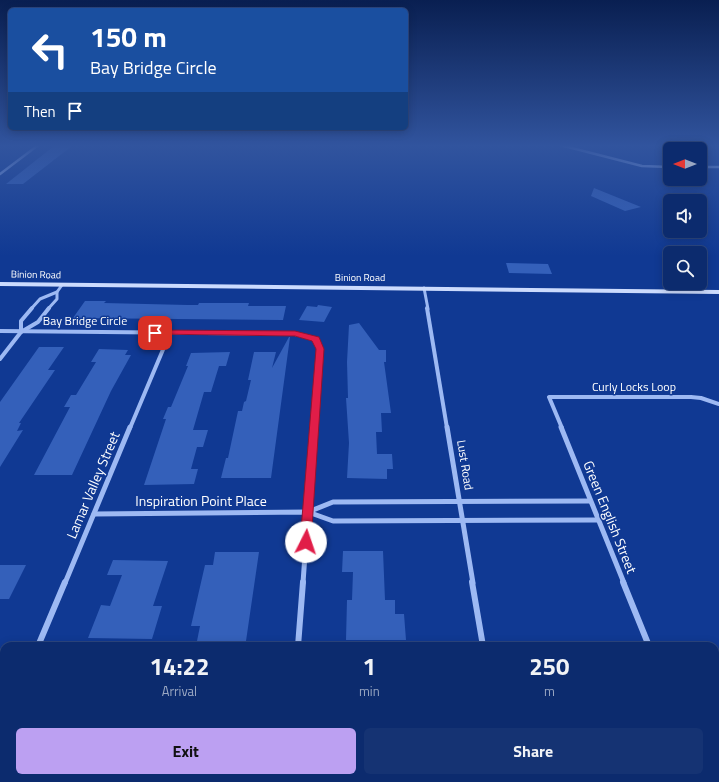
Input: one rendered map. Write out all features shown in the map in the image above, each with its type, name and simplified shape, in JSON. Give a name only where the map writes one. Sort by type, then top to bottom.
[{"type":"main road","name":"Binion Road","points":[[0,284],[719,292]]},
{"type":"street","points":[[21,332],[21,321],[40,299],[57,292],[62,285]]},
{"type":"street","name":"Lust Road","points":[[424,288],[482,642]]},
{"type":"street","points":[[0,359],[21,332],[38,322],[57,299],[57,292]]},
{"type":"street","name":"Bay Bridge Circle","points":[[0,331],[295,334],[316,339],[320,349],[298,642]]},
{"type":"street","name":"Lamar Valley Street","points":[[40,642],[170,333]]},
{"type":"street","name":"Curly Locks Loop","points":[[549,397],[696,397],[719,404]]},
{"type":"street","name":"Green English Street","points":[[549,397],[648,642]]},
{"type":"street","name":"Inspiration Point Place","points":[[308,512],[333,502],[590,501]]},
{"type":"street","name":"Inspiration Point Place","points":[[94,514],[308,512],[333,521],[598,520]]},
{"type":"building","points":[[8,182],[25,182],[23,184],[6,184]]},
{"type":"building","points":[[594,188],[641,207],[625,211],[591,196]]},
{"type":"building","points":[[506,263],[548,264],[552,274],[509,273]]},
{"type":"building","points":[[85,301],[106,301],[104,303],[188,305],[198,305],[199,303],[249,303],[248,306],[286,306],[283,320],[73,318]]},
{"type":"building","points":[[318,305],[332,307],[324,322],[299,320],[307,306],[317,307]]},
{"type":"building","points":[[359,323],[379,350],[386,350],[386,362],[384,362],[391,413],[381,413],[382,432],[376,432],[377,454],[392,454],[393,469],[387,469],[387,479],[347,478],[349,443],[346,398],[348,398],[347,362],[349,325]]},
{"type":"building","points":[[289,337],[271,478],[221,478],[226,458],[228,458],[238,411],[242,411],[244,402],[246,401],[251,380],[248,380],[254,352],[276,352],[272,368]]},
{"type":"building","points":[[39,347],[64,347],[48,370],[55,370],[19,423],[21,423],[17,431],[23,430],[0,467],[0,402]]},
{"type":"building","points":[[99,349],[128,350],[125,355],[131,355],[111,391],[72,475],[34,475],[70,407],[64,407],[71,395],[76,395],[96,362],[91,362]]},
{"type":"building","points":[[230,352],[226,366],[219,366],[211,392],[204,392],[193,430],[208,430],[203,447],[197,447],[191,469],[198,469],[194,484],[144,485],[166,419],[163,419],[168,407],[171,407],[188,366],[186,366],[191,353]]},
{"type":"building","points":[[343,551],[383,551],[385,600],[395,600],[395,614],[404,614],[406,640],[346,640],[347,600],[352,600],[353,572],[342,572]]},
{"type":"building","points":[[215,552],[259,552],[246,641],[197,641],[200,626],[191,626],[205,565],[213,565]]},
{"type":"building","points":[[113,560],[168,561],[153,606],[162,606],[152,639],[88,638],[101,605],[110,606],[122,575],[107,575]]},
{"type":"building","points":[[0,565],[26,565],[9,599],[0,599]]},
{"type":"route","points":[[155,333],[295,334],[316,339],[320,349],[306,542]]}]
